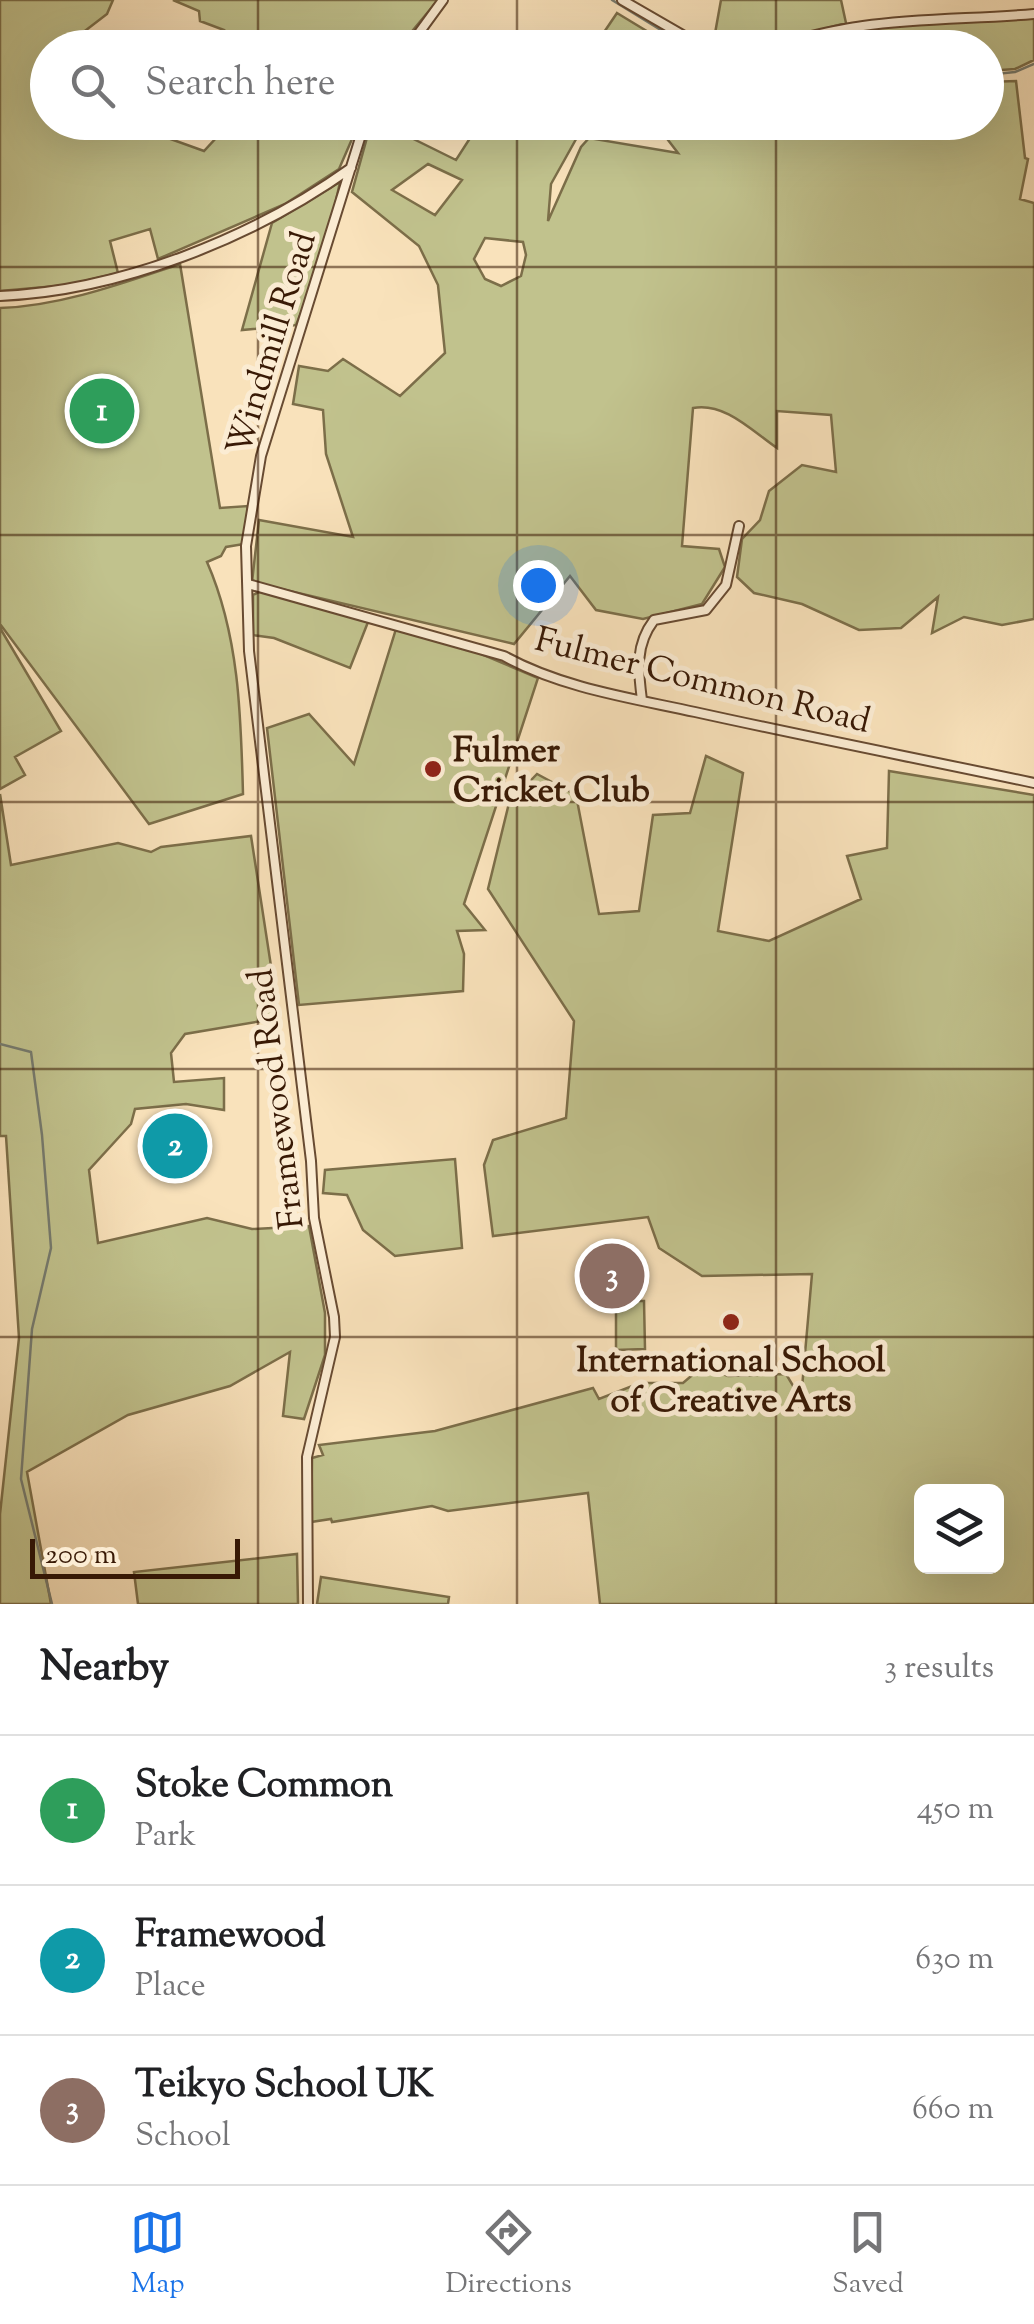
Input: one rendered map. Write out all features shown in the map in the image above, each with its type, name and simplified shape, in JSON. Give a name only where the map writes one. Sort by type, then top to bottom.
[{"type":"street","points":[[421,30],[443,0]]},
{"type":"street","points":[[622,0],[674,30]]},
{"type":"street","points":[[838,30],[889,22],[1034,14]]},
{"type":"street","name":"Windmill Road","points":[[248,584],[246,546],[261,456],[354,165],[358,140]]},
{"type":"street","points":[[0,296],[68,289],[136,275],[260,222],[354,165]]},
{"type":"street","points":[[642,700],[638,669],[642,636],[654,620],[706,610],[726,586],[739,526]]},
{"type":"street","name":"Fulmer Common Road","points":[[248,584],[504,656],[534,673],[642,700],[1034,783]]},
{"type":"street","name":"Framewood Road","points":[[248,584],[249,651],[311,1161],[314,1218],[334,1317],[332,1358],[307,1457],[308,1604]]},
{"type":"green space","points":[[0,0],[113,0],[107,14],[86,30],[30,30],[30,140],[173,140],[204,151],[214,140],[352,140],[339,169],[285,204],[158,259],[150,229],[110,241],[118,273],[68,285],[0,291]]},
{"type":"green space","points":[[173,0],[438,0],[413,30],[224,30],[200,21],[199,11]]},
{"type":"green space","points":[[721,0],[841,0],[846,23],[820,30],[716,30]]},
{"type":"green space","points":[[617,13],[645,30],[606,30]]},
{"type":"green space","points":[[1034,15],[1034,60],[1004,70],[1004,30],[859,30]]},
{"type":"green space","points":[[1004,81],[1016,81],[1028,159],[1020,199],[1034,203],[1034,619],[1002,625],[964,617],[932,633],[938,597],[901,628],[859,630],[802,604],[754,593],[737,577],[742,539],[760,520],[769,491],[802,465],[836,472],[831,415],[777,411],[777,448],[738,419],[705,407],[693,408],[682,546],[719,549],[725,567],[702,604],[643,619],[596,610],[570,576],[514,644],[252,582],[259,520],[353,537],[326,454],[323,410],[293,404],[299,366],[328,371],[343,359],[400,396],[445,353],[438,285],[419,246],[352,192],[366,140],[415,140],[456,160],[469,140],[576,140],[551,184],[548,221],[587,140],[678,153],[668,140],[1004,140]],"holes":[[[428,164],[462,180],[435,215],[392,190]],[[485,238],[523,242],[526,255],[521,276],[501,286],[485,279],[474,259]]]},
{"type":"green space","points":[[340,182],[323,260],[296,325],[242,330],[272,223]]},
{"type":"green space","points":[[180,264],[220,508],[248,506],[244,544],[226,547],[221,556],[207,562],[232,647],[243,794],[149,824],[0,624],[0,308],[69,298]]},
{"type":"green space","points":[[261,591],[368,622],[350,668],[274,638],[253,635],[253,595]]},
{"type":"green space","points":[[0,628],[61,731],[15,757],[25,775],[0,789]]},
{"type":"green space","points":[[396,629],[479,653],[538,678],[464,904],[485,930],[457,931],[464,954],[463,991],[299,1005],[267,728],[309,714],[354,764]]},
{"type":"green space","points":[[706,756],[743,773],[718,931],[769,941],[861,899],[847,856],[887,848],[889,771],[1034,795],[1034,1604],[600,1604],[588,1493],[448,1511],[432,1506],[311,1522],[312,1458],[323,1455],[319,1445],[435,1431],[593,1388],[599,1399],[640,1383],[683,1383],[697,1371],[728,1376],[786,1374],[801,1399],[812,1274],[702,1276],[659,1248],[648,1217],[493,1236],[484,1165],[493,1140],[566,1118],[574,1021],[488,889],[509,803],[537,774],[576,795],[599,914],[639,911],[653,815],[690,813]]},
{"type":"green space","points":[[0,794],[11,865],[118,843],[151,852],[161,847],[251,836],[279,1018],[185,1034],[171,1053],[174,1082],[224,1078],[224,1110],[186,1104],[135,1109],[131,1124],[89,1170],[98,1243],[207,1218],[252,1229],[309,1226],[325,1313],[325,1355],[304,1419],[283,1416],[290,1352],[230,1386],[128,1415],[27,1472],[51,1604],[0,1604],[0,1514],[19,1338],[6,1136],[0,1136]]},
{"type":"green space","points":[[455,1159],[462,1248],[395,1256],[363,1230],[347,1195],[323,1193],[325,1170]]},
{"type":"green space","points":[[616,1301],[644,1301],[645,1349],[616,1350]]},
{"type":"green space","points":[[297,1554],[298,1604],[138,1604],[134,1572]]},
{"type":"green space","points":[[321,1577],[449,1597],[448,1604],[317,1604]]},
{"type":"waterway","points":[[612,0],[661,30]]},
{"type":"waterway","points":[[1004,73],[1034,64]]},
{"type":"waterway","points":[[0,1044],[31,1052],[42,1135],[51,1248],[32,1329],[21,1479],[52,1604]]},
{"type":"place","name":"Stoke Common","points":[[102,411]]},
{"type":"place","name":"Fulmer Cricket Club","points":[[433,769]]},
{"type":"place","name":"Framewood","points":[[175,1146]]},
{"type":"place","name":"Teikyo School UK","points":[[612,1276]]},
{"type":"place","name":"International School of Creative Arts","points":[[731,1322]]}]
